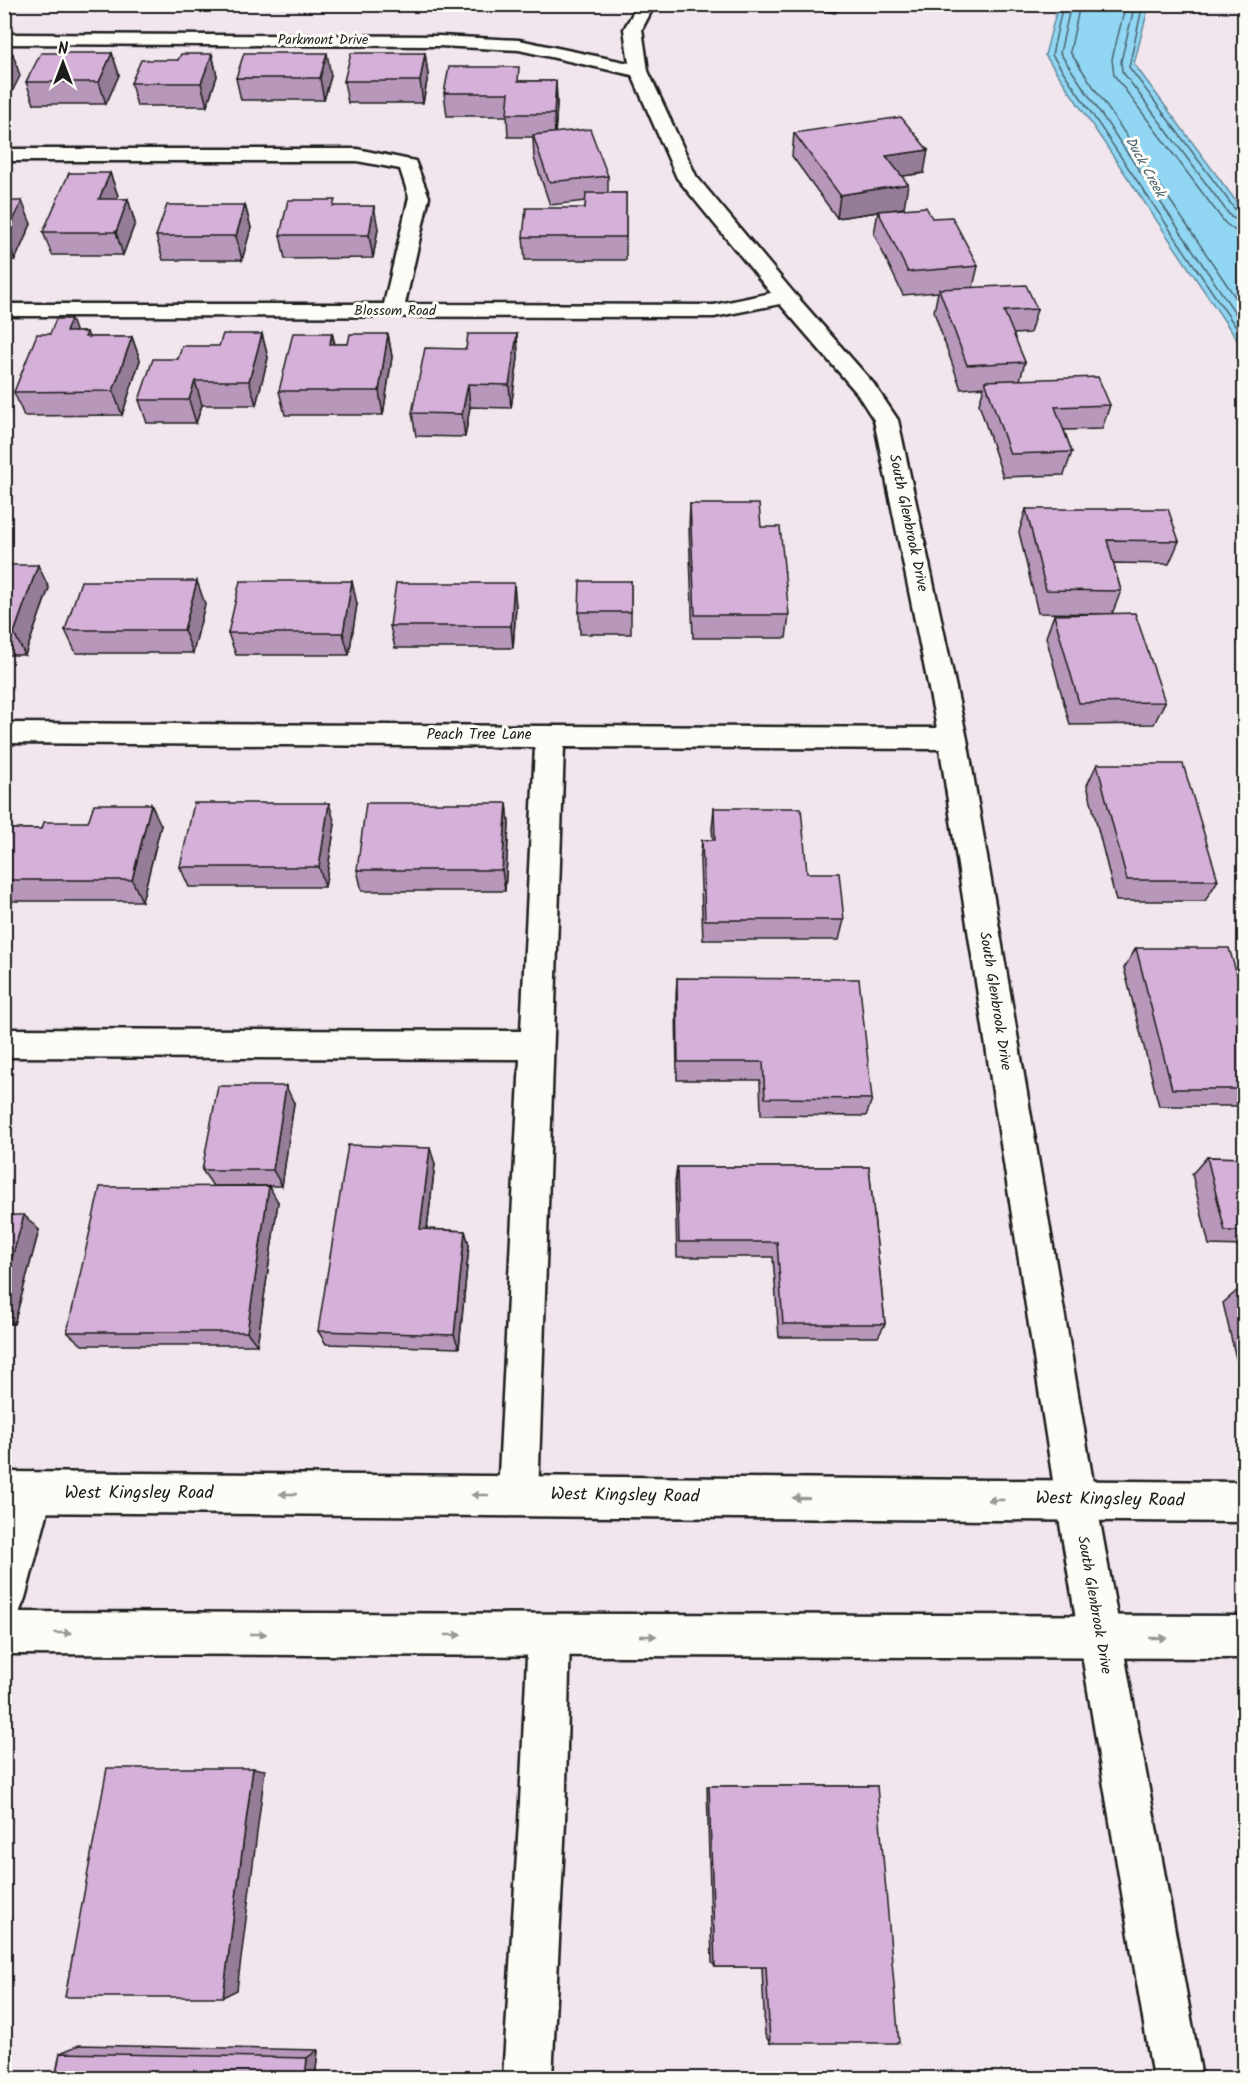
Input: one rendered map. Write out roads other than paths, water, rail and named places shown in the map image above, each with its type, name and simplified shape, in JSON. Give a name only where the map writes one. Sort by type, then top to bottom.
[{"type":"street","name":"South Glenbrook Drive","points":[[647,4],[633,29],[639,71],[687,178],[785,297],[865,388],[886,420],[953,739],[1076,1500],[1178,2079]]},
{"type":"street","name":"Parkmont Drive","points":[[4,39],[439,41],[519,45],[639,71]]},
{"type":"street","points":[[4,155],[357,155],[408,165],[419,197],[393,311]]},
{"type":"street","name":"Blossom Road","points":[[4,310],[714,311],[785,297]]},
{"type":"street","name":"Peach Tree Lane","points":[[4,733],[953,739]]},
{"type":"street","points":[[518,1495],[550,735]]},
{"type":"street","points":[[4,1043],[537,1045]]},
{"type":"street","points":[[4,1598],[19,1492]]},
{"type":"street","name":"West Kingsley Road","points":[[19,1492],[1245,1502]]},
{"type":"street","points":[[4,1633],[1245,1637]]},
{"type":"street","points":[[527,2079],[542,1822],[549,1636]]},
{"type":"water","name":"Duck Creek","points":[[1058,5],[1149,5],[1134,64],[1244,212],[1244,350],[1045,55]]}]
